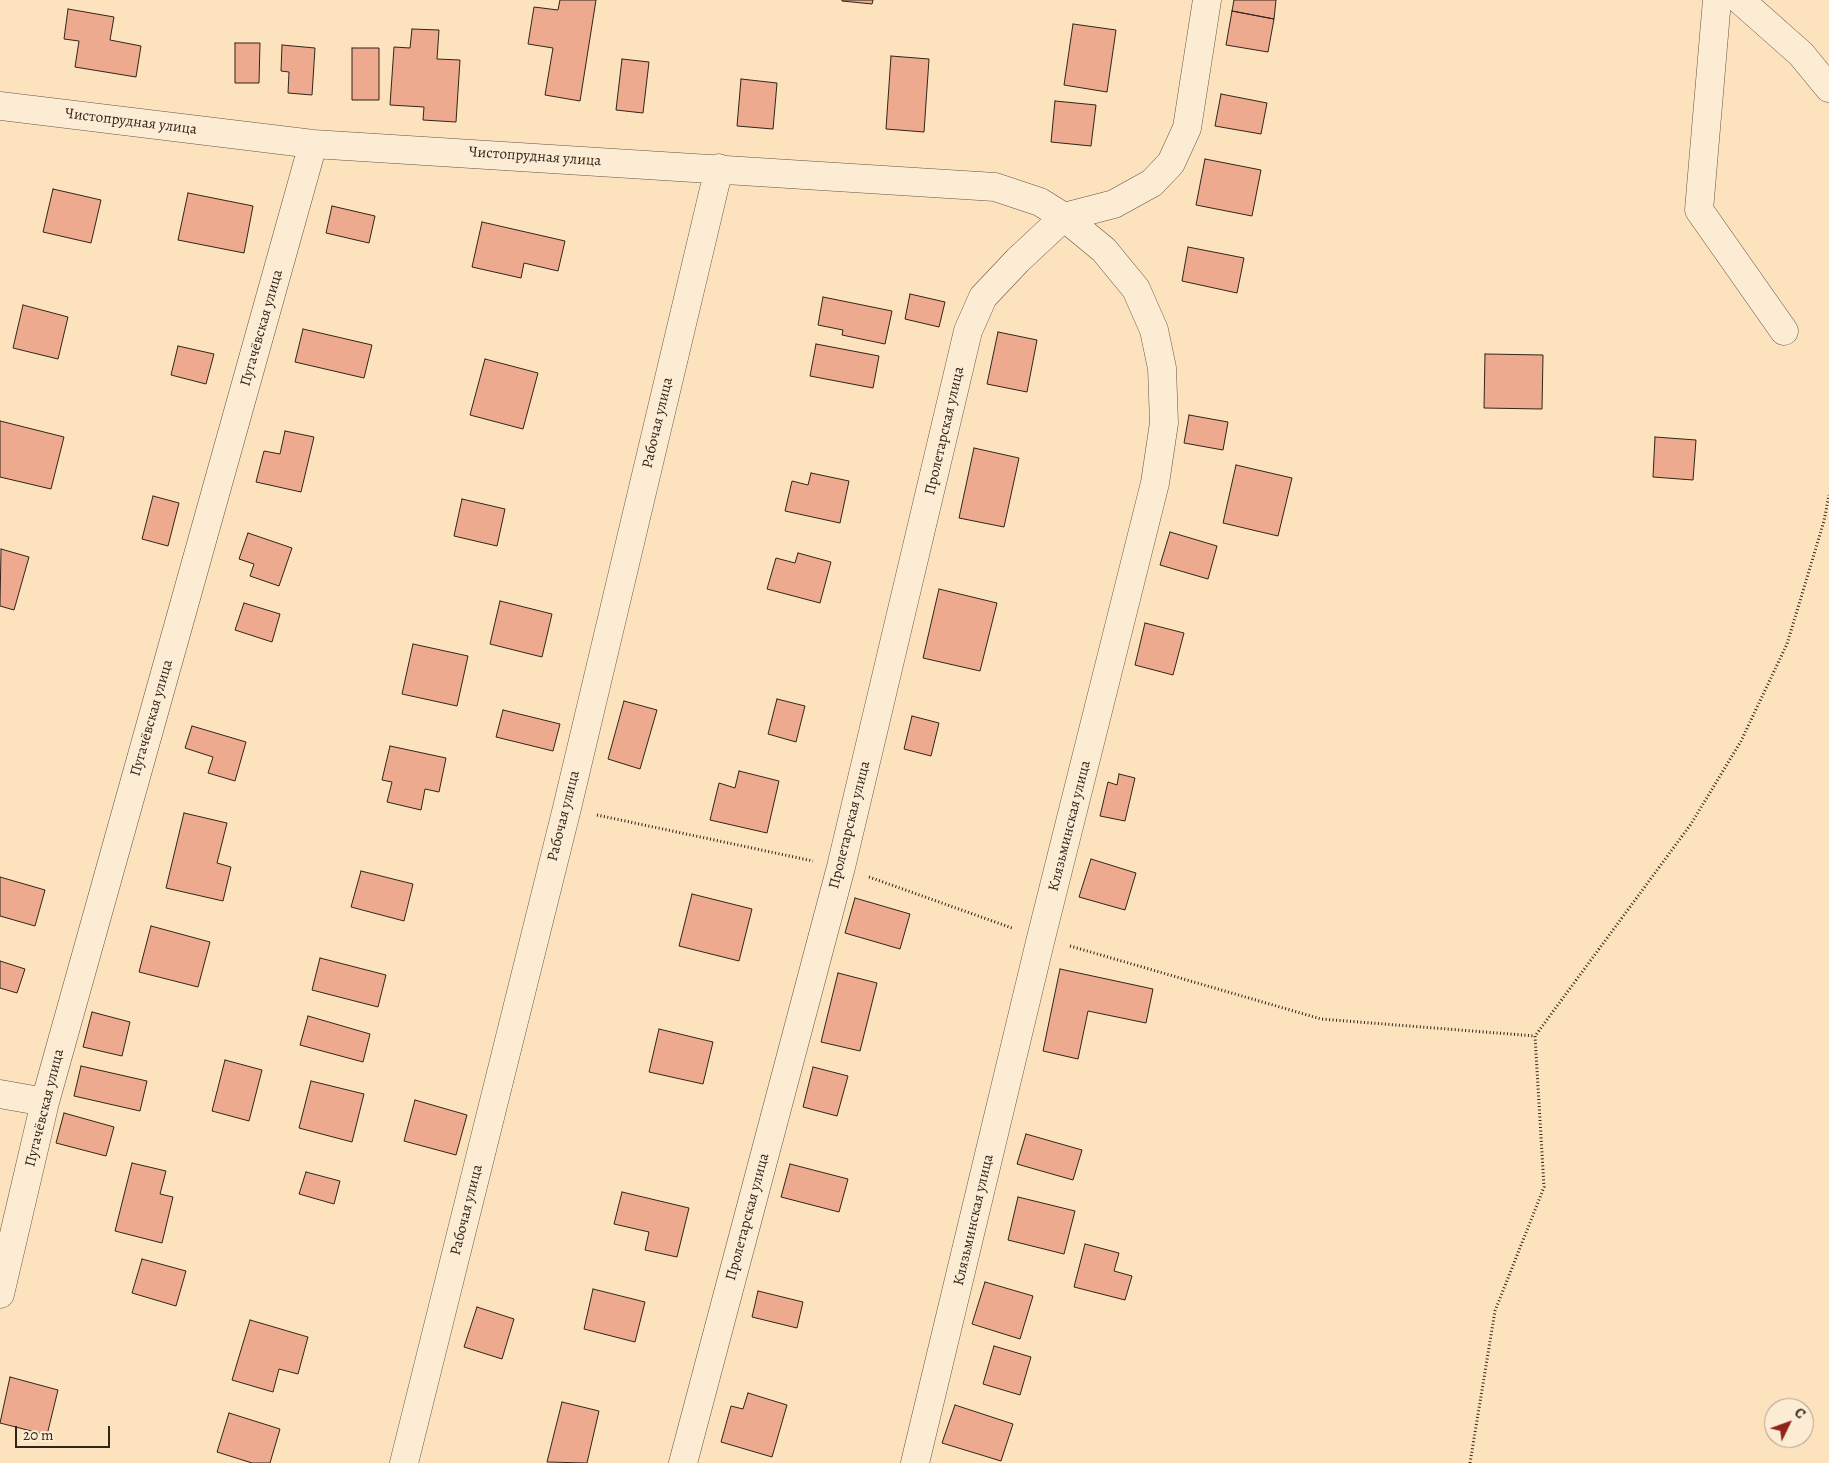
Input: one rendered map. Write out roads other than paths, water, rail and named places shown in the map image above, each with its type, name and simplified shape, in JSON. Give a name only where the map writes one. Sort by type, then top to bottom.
[{"type":"street","points":[[1064,217],[1114,204],[1152,183],[1171,163],[1187,128],[1207,0]]},
{"type":"street","points":[[1717,0],[1699,210],[1784,331]]},
{"type":"street","points":[[1740,0],[1801,54],[1829,88]]},
{"type":"street","name":"Чистопрудная улица","points":[[0,106],[313,144],[719,168],[995,187],[1040,202],[1064,217]]},
{"type":"street","name":"Пугачёвская улица","points":[[0,1294],[45,1102],[313,144]]},
{"type":"street","name":"Рабочая улица","points":[[404,1463],[567,808],[719,168]]},
{"type":"street","name":"Пролетарская улица","points":[[682,1463],[841,867],[968,331],[983,297],[1018,260],[1064,217]]},
{"type":"street","name":"Клязьминская улица","points":[[915,1463],[1041,938],[1155,483],[1164,423],[1162,368],[1154,330],[1136,289],[1104,250],[1064,217]]},
{"type":"street","points":[[0,1094],[45,1102]]}]
